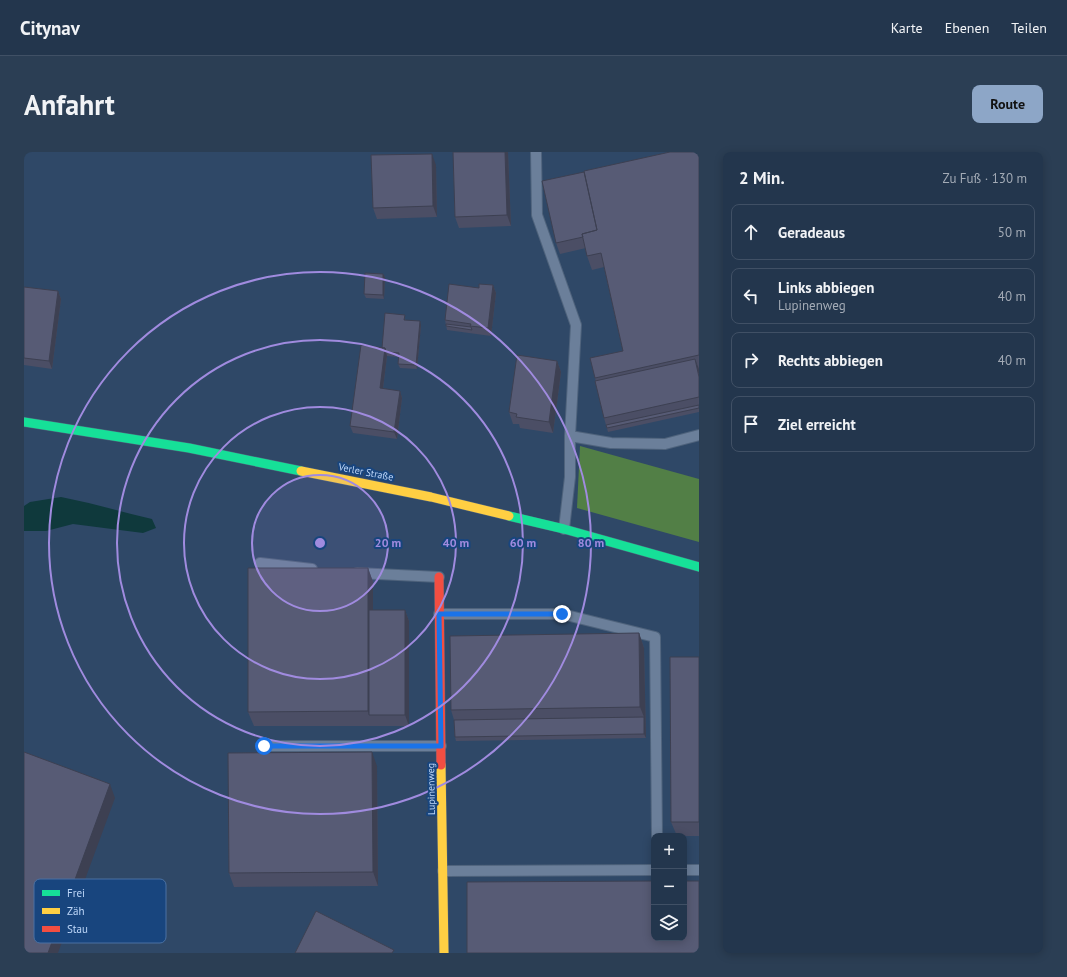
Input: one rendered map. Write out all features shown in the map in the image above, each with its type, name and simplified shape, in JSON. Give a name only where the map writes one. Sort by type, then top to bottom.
[{"type":"main road","name":"Verler Straße","points":[[24,422],[189,448],[432,497],[564,528],[699,567]]},
{"type":"main road","name":"Lupinenweg","points":[[439,578],[444,953]]},
{"type":"lane","points":[[536,152],[537,215],[576,325],[570,436],[570,478],[564,528]]},
{"type":"lane","points":[[570,436],[611,443],[665,444],[699,435]]},
{"type":"lane","points":[[260,563],[323,571]]},
{"type":"lane","points":[[346,573],[439,578]]},
{"type":"lane","points":[[439,614],[562,614],[655,637],[657,833]]},
{"type":"lane","points":[[264,746],[441,746]]},
{"type":"lane","points":[[443,871],[651,870]]},
{"type":"lane","points":[[687,870],[699,870]]},
{"type":"green space","points":[[580,446],[699,479],[699,542],[577,508]]},
{"type":"shaded area","points":[[61,497],[152,519],[156,528],[143,533],[73,524],[46,531],[24,531],[24,506],[30,502]]},
{"type":"building","points":[[453,152],[505,152],[507,215],[455,217]]},
{"type":"building","points":[[670,152],[699,152],[699,355],[595,378],[590,358],[623,351],[601,253],[587,256],[582,234],[597,230],[584,171]]},
{"type":"building","points":[[432,154],[433,206],[373,208],[371,155]]},
{"type":"building","points":[[584,172],[597,230],[582,234],[583,237],[556,243],[542,181]]},
{"type":"building","points":[[365,273],[383,274],[383,295],[364,294]]},
{"type":"building","points":[[449,284],[479,288],[479,284],[493,285],[488,328],[470,326],[471,324],[445,320]]},
{"type":"building","points":[[24,287],[58,291],[49,361],[24,358]]},
{"type":"building","points":[[385,313],[405,315],[404,320],[420,321],[416,365],[398,364],[399,353],[386,352],[385,348],[382,348]]},
{"type":"building","points":[[446,324],[471,327],[472,330],[446,326]]},
{"type":"building","points":[[361,345],[385,348],[380,388],[400,391],[394,432],[350,426]]},
{"type":"building","points":[[517,355],[557,361],[549,422],[516,417],[517,414],[509,412]]},
{"type":"building","points":[[695,359],[699,377],[699,397],[604,418],[595,381]]},
{"type":"building","points":[[699,405],[699,408],[607,428],[606,425]]},
{"type":"building","points":[[248,568],[368,568],[368,711],[248,712]]},
{"type":"building","points":[[369,610],[405,610],[405,715],[369,715]]},
{"type":"building","points":[[639,633],[640,707],[451,710],[450,636]]},
{"type":"building","points":[[670,657],[699,657],[699,822],[671,822]]},
{"type":"building","points":[[644,717],[644,734],[455,737],[454,720]]},
{"type":"building","points":[[24,752],[110,784],[75,879],[34,879],[34,943],[52,943],[48,953],[24,953]]},
{"type":"building","points":[[372,752],[373,872],[229,873],[228,753]]},
{"type":"building","points":[[651,881],[651,941],[687,941],[687,881],[699,881],[699,953],[467,953],[467,882]]},
{"type":"building","points":[[316,911],[394,950],[392,953],[295,953]]},
{"type":"traffic: fast","points":[[24,422],[189,448],[301,471]]},
{"type":"traffic: fast","points":[[509,516],[564,529],[699,567]]},
{"type":"traffic: slow","points":[[301,471],[431,497],[509,516]]},
{"type":"traffic: slow","points":[[441,765],[444,953]]},
{"type":"traffic: jam","points":[[439,577],[441,765]]},
{"type":"route","points":[[264,746],[441,746],[439,614],[562,614]]}]
